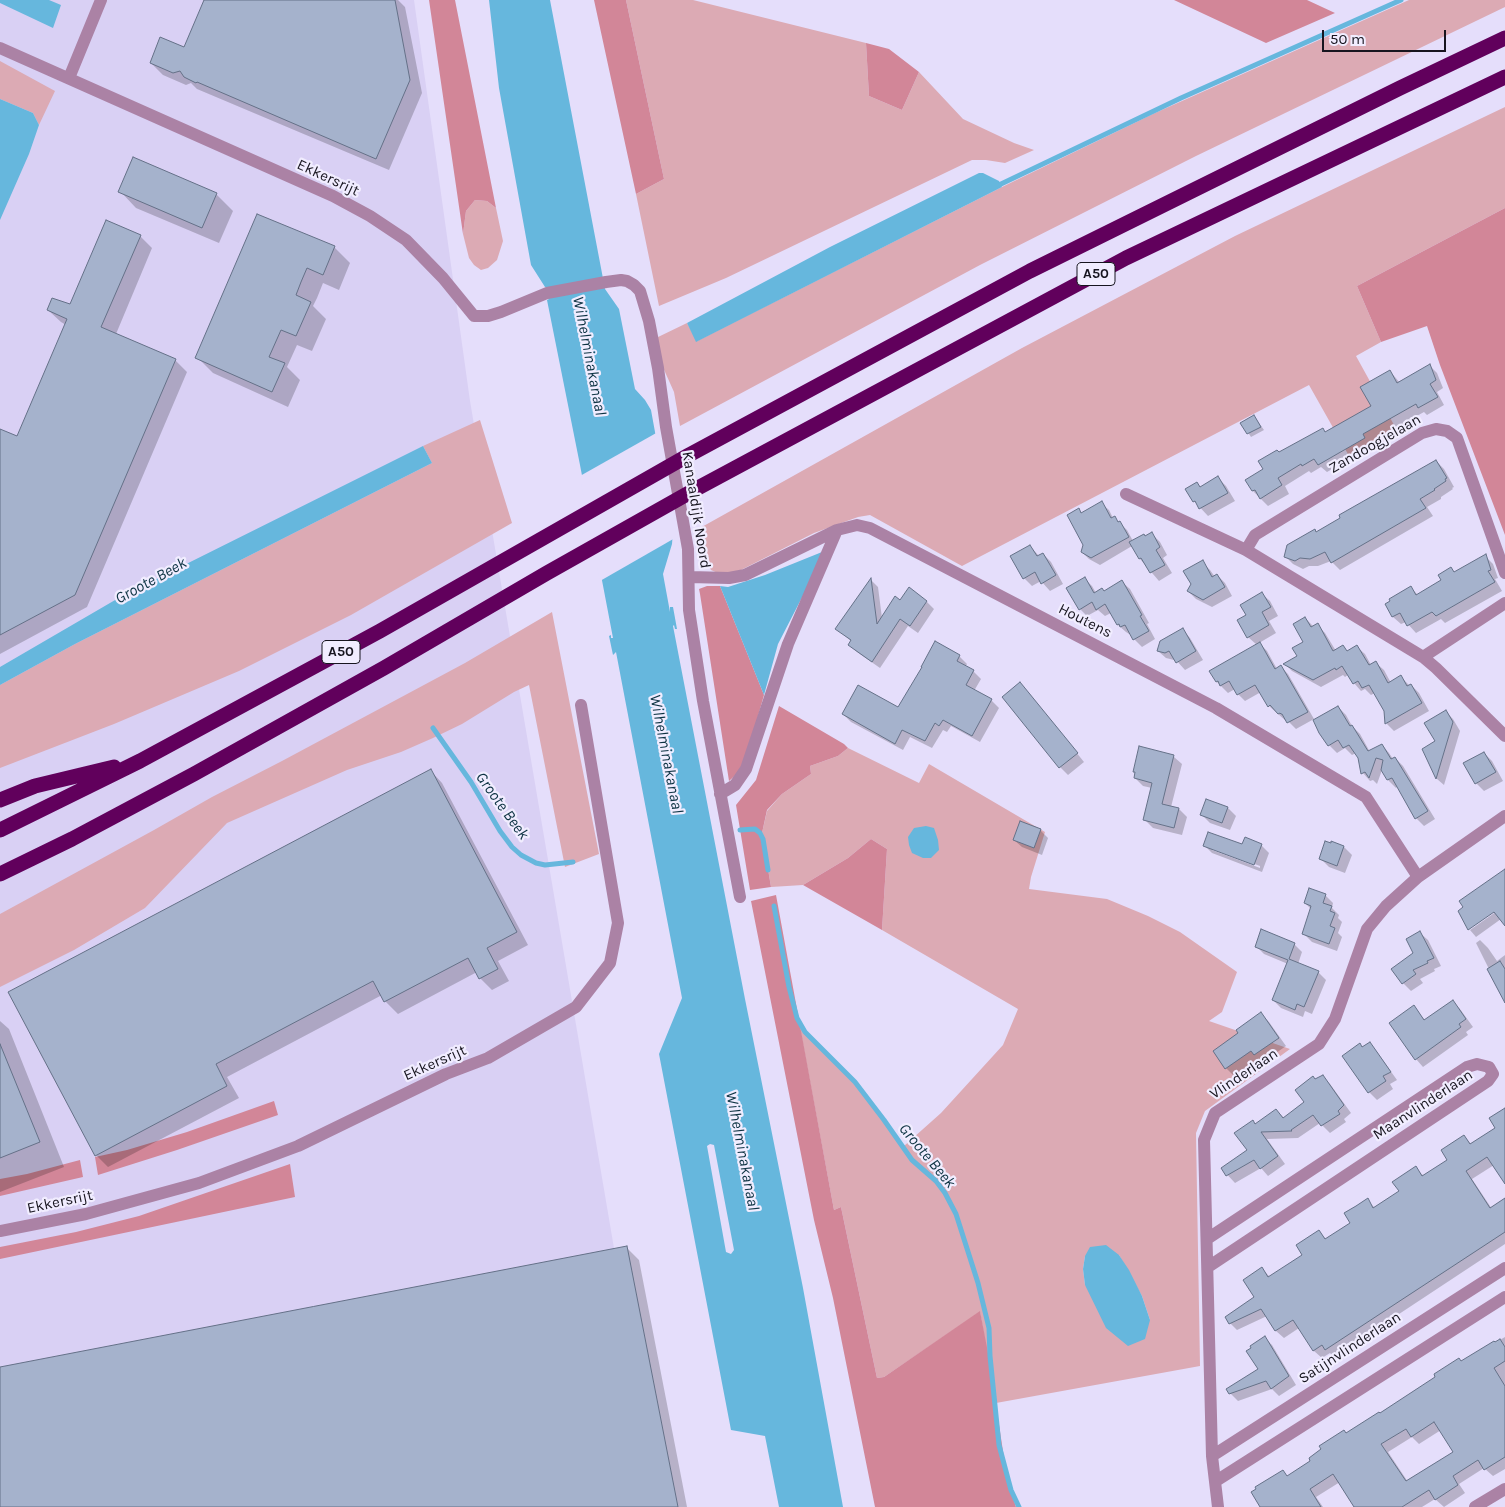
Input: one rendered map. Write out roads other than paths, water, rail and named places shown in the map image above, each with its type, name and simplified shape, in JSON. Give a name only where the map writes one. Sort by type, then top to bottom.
[{"type":"highway","name":"A50","points":[[0,830],[140,761],[380,631],[690,455],[1030,272],[1400,88],[1505,38]]},
{"type":"highway","name":"A50","points":[[0,874],[72,839],[194,774],[384,668],[546,573],[696,489],[1126,258],[1505,76]]},
{"type":"highway","name":"A50","points":[[0,800],[35,786],[140,761]]},
{"type":"street","points":[[69,78],[101,0]]},
{"type":"street","name":"Ekkersrijt","points":[[0,48],[332,196],[370,216],[406,240],[443,278],[474,316],[488,316],[501,312],[546,293],[606,282],[627,281],[640,291]]},
{"type":"street","name":"Kanaaldijk Noord","points":[[640,291],[649,321],[658,368],[666,426],[688,549],[690,577],[688,592],[703,701],[740,897]]},
{"type":"street","name":"Zandoogjelaan","points":[[1246,550],[1255,534],[1422,433],[1436,429],[1447,431],[1456,438],[1505,573]]},
{"type":"street","points":[[1126,494],[1246,550],[1423,657],[1505,736]]},
{"type":"street","name":"Houtens","points":[[690,577],[729,578],[745,575],[838,530],[857,525],[870,528],[1216,708],[1366,797],[1418,877]]},
{"type":"street","points":[[720,794],[735,785],[746,769],[788,644],[838,530]]},
{"type":"street","points":[[1423,657],[1505,603]]},
{"type":"street","name":"Ekkersrijt","points":[[0,1231],[86,1214],[199,1183],[298,1146],[446,1074],[488,1058],[576,1007],[610,963],[618,923],[581,705]]},
{"type":"street","name":"Vlinderlaan","points":[[1218,1507],[1212,1456],[1204,1140],[1215,1113],[1319,1044],[1335,1019],[1367,930],[1386,906],[1418,877],[1505,816]]},
{"type":"street","name":"Maanvlinderlaan","points":[[1207,1239],[1467,1067],[1478,1064],[1489,1067],[1493,1074],[1488,1081],[1208,1267]]},
{"type":"street","name":"Satijnvlinderlaan","points":[[1212,1456],[1505,1268]]},
{"type":"street","points":[[1216,1481],[1505,1297]]},
{"type":"street","points":[[1476,1507],[1505,1489]]},
{"type":"water","points":[[0,0],[49,0],[61,5],[53,28],[0,3]]},
{"type":"water","name":"Wilhelminakanaal","points":[[489,0],[550,0],[605,289],[619,309],[635,389],[651,410],[673,531],[672,544],[663,574],[670,612],[670,607],[673,607],[677,629],[673,626],[803,1288],[843,1507],[779,1507],[765,1436],[731,1430],[659,1054],[682,998],[616,652],[613,655],[609,636],[611,635],[611,638],[613,638],[547,300],[549,299],[547,287],[545,287],[531,265],[499,88]],"holes":[[[710,1144],[714,1145],[734,1250],[731,1254],[726,1252],[707,1146]]]},
{"type":"water","points":[[0,99],[33,113],[39,125],[29,154],[0,220]]},
{"type":"water","points":[[979,173],[999,181],[1002,187],[696,342],[687,323],[830,247]]},
{"type":"water","points":[[423,446],[432,463],[75,644],[0,685],[0,667],[122,596]]},
{"type":"water","points":[[822,552],[812,578],[778,644],[764,695],[720,586],[728,587],[765,575]]},
{"type":"water","points":[[926,826],[934,828],[938,840],[939,850],[931,858],[923,858],[912,853],[909,845],[908,837],[914,828]]},
{"type":"water","points":[[1106,1245],[1119,1255],[1129,1270],[1142,1296],[1150,1320],[1145,1339],[1128,1346],[1106,1328],[1085,1285],[1083,1269],[1085,1256],[1090,1247]]},
{"type":"waterway","points":[[1001,184],[1181,98],[1401,0]]},
{"type":"waterway","name":"Groote Beek","points":[[433,728],[471,782],[500,831],[512,847],[521,855],[536,863],[545,865],[573,862]]},
{"type":"waterway","name":"Groote Beek","points":[[740,830],[755,829],[760,833],[763,839],[768,870]]},
{"type":"waterway","name":"Groote Beek","points":[[774,906],[789,987],[797,1018],[805,1032],[855,1082],[912,1160],[936,1181],[956,1214],[978,1283],[989,1328],[999,1445],[1011,1490],[1019,1507]]}]
